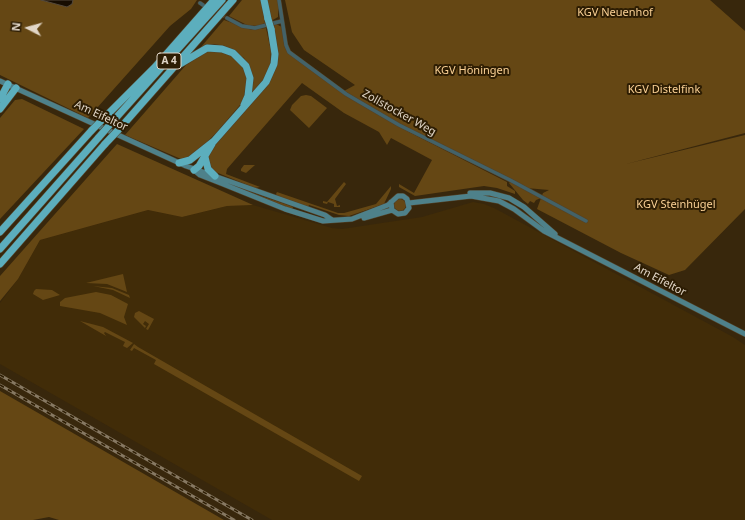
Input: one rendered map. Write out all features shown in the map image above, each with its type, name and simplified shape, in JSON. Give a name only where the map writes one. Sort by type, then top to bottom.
[{"type":"highway","name":"A 4","points":[[114,120],[155,67],[214,0]]},
{"type":"highway","name":"A 4","points":[[0,249],[222,0]]},
{"type":"highway","name":"A 4","points":[[0,264],[233,0]]},
{"type":"highway","points":[[194,170],[193,164],[260,90],[271,72],[275,54],[264,0]]},
{"type":"highway","points":[[171,70],[207,48],[222,49],[233,53],[246,66],[250,78],[248,96],[241,111]]},
{"type":"highway","points":[[0,232],[92,130],[155,67]]},
{"type":"highway","points":[[0,100],[8,84]]},
{"type":"highway","points":[[0,109],[16,88]]},
{"type":"highway","points":[[179,163],[186,162],[202,155]]},
{"type":"highway","points":[[202,155],[208,169],[215,176]]},
{"type":"highway","points":[[0,228],[12,219]]},
{"type":"main road","name":"Am Eifeltor","points":[[0,81],[194,170],[325,215],[332,220]]},
{"type":"main road","name":"Am Eifeltor","points":[[194,170],[200,175],[315,219],[343,221],[392,210],[398,214],[405,213],[409,208],[409,203],[407,199],[401,195],[394,197],[391,202],[355,218]]},
{"type":"main road","name":"Am Eifeltor","points":[[409,203],[479,196],[499,201],[514,209],[538,228],[745,334]]},
{"type":"main road","points":[[391,202],[392,210]]},
{"type":"street","name":"Zollstocker Weg","points":[[279,0],[286,45],[289,52],[346,94],[399,125],[510,180],[586,221]]},
{"type":"street","points":[[228,18],[242,26],[255,28],[282,21]]},
{"type":"shaded area","points":[[41,0],[73,0],[72,4],[67,7]]},
{"type":"shaded area","points":[[473,202],[494,208],[733,337],[745,345],[745,520],[272,520],[0,364],[0,303],[18,279],[40,240],[148,210],[182,217],[227,206],[253,205],[332,228],[342,229],[422,217]]},
{"type":"green space","points":[[0,0],[197,0],[191,9],[170,26],[88,118],[0,75]]},
{"type":"green space","points":[[242,0],[261,0],[265,23],[258,26],[247,25],[229,16]]},
{"type":"green space","points":[[267,0],[280,0],[278,17],[271,21]]},
{"type":"green space","points":[[285,0],[710,0],[745,31],[745,133],[626,164],[745,135],[745,209],[685,270],[669,275],[621,253],[537,209],[543,193],[549,190],[526,188],[410,130],[344,91],[355,85],[304,50],[292,32]]},
{"type":"green space","points":[[224,20],[252,30],[266,28],[271,51],[270,66],[265,79],[251,96],[252,76],[244,58],[225,46],[213,44],[201,47]]},
{"type":"green space","points":[[276,24],[282,27],[285,47],[347,96],[409,132],[507,182],[507,186],[515,191],[515,194],[497,188],[484,186],[415,196],[399,187],[399,184],[414,193],[432,160],[391,138],[387,145],[379,132],[344,113],[302,83],[227,169],[226,174],[260,187],[255,188],[213,171],[207,159],[211,150],[267,86],[276,62],[278,49],[272,27]]},
{"type":"green space","points":[[209,50],[228,53],[242,65],[247,78],[244,97],[240,105],[216,133],[194,155],[181,159],[125,135],[186,65]]},
{"type":"green space","points":[[301,96],[311,96],[327,108],[309,128],[290,110],[292,105]]},
{"type":"green space","points":[[22,99],[84,129],[0,219],[0,118],[15,100]]},
{"type":"green space","points":[[117,144],[253,205],[227,206],[182,217],[148,210],[40,240],[18,279],[0,301],[0,276]]},
{"type":"green space","points":[[244,165],[255,165],[246,173],[241,171]]},
{"type":"green space","points":[[344,182],[346,184],[335,199],[337,206],[340,205],[340,207],[334,207],[334,204],[328,202],[327,204],[323,203],[323,201],[327,202]]},
{"type":"green space","points":[[510,182],[541,198],[536,200],[534,203],[530,201],[528,204],[509,183]]},
{"type":"green space","points":[[223,183],[288,205],[293,207],[292,210]]},
{"type":"green space","points":[[391,186],[384,204],[349,216],[339,215],[309,205],[308,207],[277,196],[276,194],[277,192],[338,213],[344,213],[376,204]]},
{"type":"green space","points":[[400,199],[404,201],[406,205],[404,209],[400,211],[396,209],[394,205],[396,201]]},
{"type":"green space","points":[[123,274],[127,292],[107,284],[86,283]]},
{"type":"green space","points":[[93,286],[112,288],[129,295],[130,298],[113,290]]},
{"type":"green space","points":[[36,289],[52,290],[60,295],[43,300],[33,294]]},
{"type":"green space","points":[[96,292],[111,295],[128,304],[124,317],[127,325],[100,313],[60,306],[60,302],[65,298]]},
{"type":"green space","points":[[139,311],[154,319],[148,330],[146,329],[149,324],[145,321],[143,324],[146,326],[145,328],[134,317],[135,313]]},
{"type":"green space","points":[[80,321],[103,327],[133,343],[127,348],[123,346],[125,342],[105,332],[104,333],[106,336]]},
{"type":"green space","points":[[134,344],[362,476],[359,481],[154,364],[156,360],[134,348],[132,351],[130,350]]},
{"type":"green space","points":[[0,391],[224,520],[59,520],[49,517],[33,520],[0,520]]},
{"type":"tunnel","points":[[212,10],[227,18]]},
{"type":"railway","points":[[0,375],[252,520]]},
{"type":"railway","points":[[0,385],[234,520]]},
{"type":"park label","name":"KGV Neuenhof","points":[[615,13]]},
{"type":"park label","name":"KGV Höningen","points":[[472,71]]},
{"type":"park label","name":"KGV Distelfink","points":[[664,90]]},
{"type":"park label","name":"KGV Steinhügel","points":[[676,205]]}]
